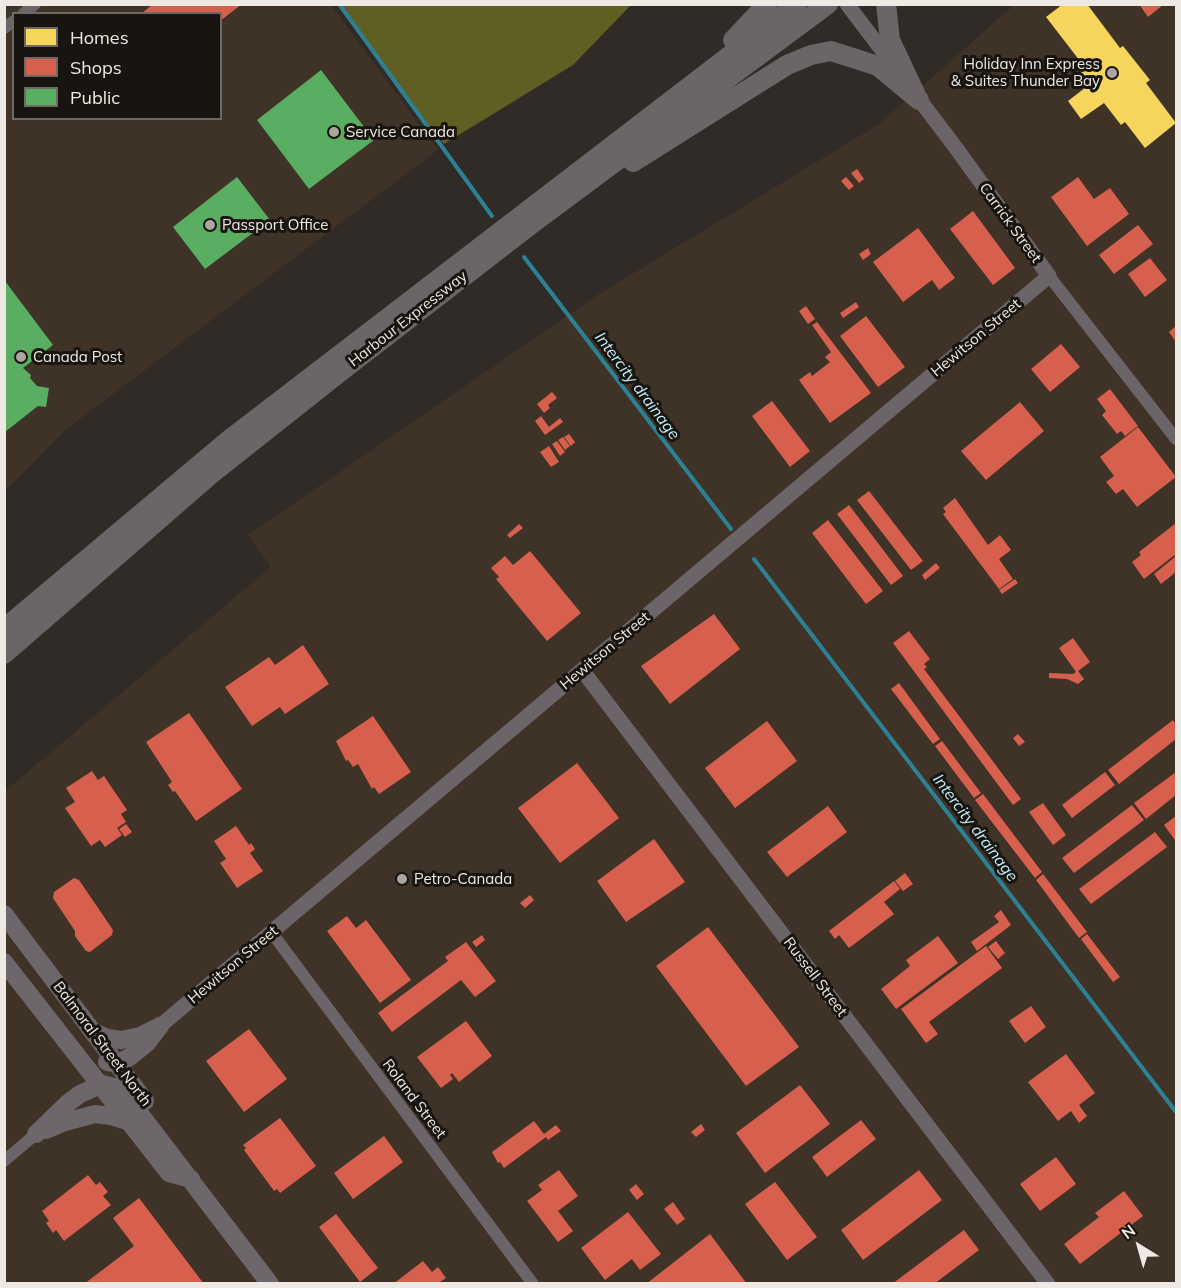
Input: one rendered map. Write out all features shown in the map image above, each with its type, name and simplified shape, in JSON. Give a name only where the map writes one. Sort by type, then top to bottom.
[{"type":"main road","points":[[652,115],[752,22],[767,4]]},
{"type":"main road","name":"Harbour Expressway","points":[[4,629],[229,440],[797,4]]},
{"type":"main road","name":"Harbour Expressway","points":[[4,654],[210,475],[550,210],[828,4]]},
{"type":"main road","points":[[886,4],[890,40],[919,100]]},
{"type":"main road","points":[[550,210],[671,140],[787,65],[811,55],[831,51],[878,66],[919,100]]},
{"type":"main road","points":[[4,613],[119,531]]},
{"type":"main road","points":[[4,670],[100,570]]},
{"type":"main road","name":"Balmoral Street North","points":[[4,914],[188,1160],[191,1179],[270,1284]]},
{"type":"main road","points":[[10,969],[85,1051],[96,1059],[118,1064],[147,1043],[160,1026]]},
{"type":"main road","name":"Balmoral Street North","points":[[10,969],[102,1084],[169,1173],[191,1179]]},
{"type":"main road","points":[[93,1032],[107,1038],[121,1040],[140,1036],[160,1026]]},
{"type":"main road","points":[[36,1134],[68,1103],[80,1094],[102,1084],[124,1093],[191,1179]]},
{"type":"main road","points":[[36,1134],[65,1122],[95,1114],[130,1122]]},
{"type":"street","name":"Carrick Street","points":[[847,4],[1049,276],[1176,439]]},
{"type":"street","name":"Hewitson Street","points":[[160,1026],[1049,276]]},
{"type":"street","name":"Russell Street","points":[[582,670],[1048,1284]]},
{"type":"street","name":"Roland Street","points":[[272,933],[532,1284]]},
{"type":"street","points":[[4,1161],[36,1134]]},
{"type":"shaded area","points":[[5,5],[331,5],[438,150],[65,430],[5,491]]},
{"type":"shaded area","points":[[341,5],[631,5],[573,65],[444,144],[399,91]]},
{"type":"shaded area","points":[[1014,5],[1176,5],[1176,1283],[5,1283],[4,792],[271,567],[248,535],[599,294],[879,124]]},
{"type":"building: Homes","name":"Holiday Inn Express & Suites Thunder Bay","points":[[1063,4],[1087,4],[1120,48],[1123,46],[1150,80],[1146,83],[1176,123],[1145,148],[1125,122],[1121,125],[1104,103],[1081,119],[1068,101],[1090,84],[1075,65],[1080,61],[1046,17]]},
{"type":"building: Shops","points":[[153,4],[242,4],[222,19],[222,12],[143,12]]},
{"type":"building: Shops","points":[[1139,4],[1164,4],[1148,17]]},
{"type":"building: Shops","points":[[857,169],[864,179],[859,183],[851,173]]},
{"type":"building: Shops","points":[[846,177],[854,186],[849,190],[841,181]]},
{"type":"building: Shops","points":[[1078,177],[1094,199],[1110,188],[1129,214],[1087,246],[1051,197]]},
{"type":"building: Shops","points":[[973,211],[1015,268],[993,285],[950,229]]},
{"type":"building: Shops","points":[[1138,225],[1153,244],[1114,274],[1099,255]]},
{"type":"building: Shops","points":[[918,228],[955,278],[939,290],[932,280],[903,302],[873,262]]},
{"type":"building: Shops","points":[[868,248],[871,254],[863,260],[859,254]]},
{"type":"building: Shops","points":[[1150,258],[1167,280],[1145,297],[1128,274]]},
{"type":"building: Shops","points":[[856,302],[859,307],[843,318],[840,313]]},
{"type":"building: Shops","points":[[806,306],[815,319],[808,324],[799,311]]},
{"type":"building: Shops","points":[[866,316],[905,367],[878,387],[840,336]]},
{"type":"building: Shops","points":[[817,322],[871,393],[830,423],[799,380],[810,372],[812,376],[830,362],[825,357],[831,352],[812,325]]},
{"type":"building: Shops","points":[[1176,326],[1176,342],[1169,332]]},
{"type":"building: Shops","points":[[1061,344],[1080,367],[1050,392],[1031,369]]},
{"type":"building: Shops","points":[[1110,389],[1138,426],[1125,436],[1121,431],[1117,434],[1102,415],[1106,411],[1097,399]]},
{"type":"building: Shops","points":[[552,392],[557,398],[548,405],[550,408],[544,413],[537,404]]},
{"type":"building: Shops","points":[[772,401],[810,451],[790,467],[752,416]]},
{"type":"building: Shops","points":[[1020,402],[1044,431],[986,480],[961,451]]},
{"type":"building: Shops","points":[[541,416],[549,427],[560,418],[563,422],[545,435],[535,421]]},
{"type":"building: Shops","points":[[1138,427],[1176,477],[1137,507],[1123,489],[1116,494],[1106,482],[1114,476],[1100,457]]},
{"type":"building: Shops","points":[[569,434],[575,442],[571,446],[564,437]]},
{"type":"building: Shops","points":[[563,437],[570,446],[565,450],[558,440]]},
{"type":"building: Shops","points":[[557,441],[565,452],[560,456],[552,444]]},
{"type":"building: Shops","points":[[549,446],[559,462],[551,467],[540,452]]},
{"type":"building: Shops","points":[[869,491],[923,561],[911,570],[857,500]]},
{"type":"building: Shops","points":[[955,498],[988,545],[1000,535],[1011,550],[999,559],[1013,579],[999,589],[943,514],[946,512],[943,508]]},
{"type":"building: Shops","points":[[849,505],[903,576],[891,585],[837,514]]},
{"type":"building: Shops","points":[[828,520],[883,591],[866,604],[812,533]]},
{"type":"building: Shops","points":[[1176,523],[1176,554],[1144,579],[1132,562],[1141,555],[1139,552]]},
{"type":"building: Shops","points":[[519,524],[523,528],[510,538],[507,535]]},
{"type":"building: Shops","points":[[530,551],[581,613],[547,641],[496,579],[499,577],[491,568],[505,556],[513,565]]},
{"type":"building: Shops","points":[[1176,556],[1176,572],[1161,584],[1154,574]]},
{"type":"building: Shops","points":[[936,563],[940,568],[925,580],[922,575]]},
{"type":"building: Shops","points":[[1015,579],[1018,583],[1002,594],[999,590]]},
{"type":"building: Shops","points":[[714,614],[740,649],[670,704],[641,666]]},
{"type":"building: Shops","points":[[909,631],[930,659],[924,664],[927,667],[924,669],[1021,799],[1013,805],[893,643]]},
{"type":"building: Shops","points":[[1073,638],[1090,662],[1078,671],[1084,679],[1078,684],[1067,679],[1049,678],[1049,673],[1073,674],[1076,672],[1059,648]]},
{"type":"building: Shops","points":[[303,645],[329,684],[285,714],[280,707],[252,726],[225,687],[269,657],[275,665]]},
{"type":"building: Shops","points":[[899,683],[940,739],[933,744],[891,689]]},
{"type":"building: Shops","points":[[189,713],[242,789],[196,821],[175,791],[173,792],[168,785],[172,782],[146,742]]},
{"type":"building: Shops","points":[[373,716],[411,772],[379,794],[374,787],[372,789],[358,764],[353,767],[348,760],[346,761],[336,741]]},
{"type":"building: Shops","points":[[1173,720],[1176,725],[1176,739],[1119,784],[1108,770]]},
{"type":"building: Shops","points":[[767,721],[797,761],[735,808],[705,768]]},
{"type":"building: Shops","points":[[1018,734],[1025,742],[1019,746],[1013,738]]},
{"type":"building: Shops","points":[[942,741],[981,793],[974,798],[935,746]]},
{"type":"building: Shops","points":[[577,763],[619,818],[560,863],[518,808]]},
{"type":"building: Shops","points":[[92,771],[98,780],[104,776],[127,810],[121,814],[126,822],[117,828],[122,835],[105,847],[100,840],[91,846],[65,808],[75,802],[66,788]]},
{"type":"building: Shops","points":[[1105,772],[1115,785],[1072,818],[1062,805]]},
{"type":"building: Shops","points":[[1176,772],[1176,795],[1146,819],[1134,803]]},
{"type":"building: Shops","points":[[983,794],[1042,872],[1035,878],[975,800]]},
{"type":"building: Shops","points":[[1043,803],[1066,835],[1053,845],[1029,812]]},
{"type":"building: Shops","points":[[1132,805],[1144,820],[1074,873],[1062,858]]},
{"type":"building: Shops","points":[[828,806],[847,832],[787,877],[767,852]]},
{"type":"building: Shops","points":[[1176,816],[1176,839],[1175,840],[1164,825]]},
{"type":"building: Shops","points":[[126,824],[132,832],[125,837],[119,829]]},
{"type":"building: Shops","points":[[236,826],[249,845],[251,843],[255,849],[250,853],[263,871],[237,888],[220,863],[226,859],[214,841]]},
{"type":"building: Shops","points":[[1155,832],[1167,847],[1091,904],[1079,889]]},
{"type":"building: Shops","points":[[654,839],[685,882],[626,922],[597,881]]},
{"type":"building: Shops","points":[[905,873],[913,884],[903,891],[895,881]]},
{"type":"building: Shops","points":[[1043,874],[1087,932],[1079,938],[1036,880]]},
{"type":"building: Shops","points":[[74,878],[79,880],[113,930],[112,935],[90,952],[86,951],[75,936],[75,931],[53,898],[54,892]]},
{"type":"building: Shops","points":[[894,881],[900,889],[884,902],[894,914],[849,948],[839,935],[835,939],[829,931]]},
{"type":"building: Shops","points":[[530,895],[534,900],[525,908],[520,903]]},
{"type":"building: Shops","points":[[1001,910],[1011,925],[977,951],[971,942],[999,922],[994,916]]},
{"type":"building: Shops","points":[[347,916],[356,928],[366,920],[411,980],[380,1003],[327,931]]},
{"type":"building: Shops","points":[[708,927],[799,1047],[746,1086],[656,966]]},
{"type":"building: Shops","points":[[1087,934],[1120,977],[1113,982],[1081,939]]},
{"type":"building: Shops","points":[[482,935],[485,940],[476,947],[472,942]]},
{"type":"building: Shops","points":[[938,936],[958,963],[896,1009],[881,989],[910,966],[906,960]]},
{"type":"building: Shops","points":[[996,941],[1005,953],[998,959],[988,947]]},
{"type":"building: Shops","points":[[466,942],[496,981],[475,997],[461,980],[392,1032],[378,1013],[448,961],[445,957]]},
{"type":"building: Shops","points":[[986,946],[1002,968],[929,1022],[938,1034],[926,1043],[901,1009]]},
{"type":"building: Shops","points":[[1031,1006],[1046,1027],[1025,1043],[1009,1021]]},
{"type":"building: Shops","points":[[466,1021],[492,1056],[459,1082],[452,1073],[450,1075],[453,1079],[441,1088],[417,1057]]},
{"type":"building: Shops","points":[[249,1029],[287,1079],[244,1112],[206,1061]]},
{"type":"building: Shops","points":[[1066,1054],[1095,1093],[1079,1105],[1087,1116],[1079,1123],[1071,1111],[1058,1121],[1028,1082]]},
{"type":"building: Shops","points":[[800,1085],[830,1124],[765,1173],[736,1133]]},
{"type":"building: Shops","points":[[280,1118],[316,1166],[280,1193],[277,1189],[274,1191],[244,1150],[246,1148],[243,1145]]},
{"type":"building: Shops","points":[[861,1120],[876,1139],[827,1177],[812,1157]]},
{"type":"building: Shops","points":[[534,1121],[544,1134],[556,1125],[561,1131],[548,1140],[546,1137],[504,1168],[492,1152]]},
{"type":"building: Shops","points":[[701,1124],[705,1130],[696,1137],[691,1132]]},
{"type":"building: Shops","points":[[384,1136],[403,1162],[353,1199],[334,1173]]},
{"type":"building: Shops","points":[[1056,1157],[1076,1184],[1040,1211],[1020,1184]]},
{"type":"building: Shops","points":[[559,1170],[578,1196],[558,1211],[573,1231],[558,1242],[527,1201],[542,1190],[538,1185]]},
{"type":"building: Shops","points":[[919,1170],[942,1200],[863,1260],[841,1230]]},
{"type":"building: Shops","points":[[88,1175],[96,1185],[100,1182],[108,1192],[103,1196],[111,1205],[64,1241],[56,1230],[53,1233],[42,1211]]},
{"type":"building: Shops","points":[[775,1182],[817,1237],[787,1260],[745,1204]]},
{"type":"building: Shops","points":[[636,1184],[644,1194],[637,1200],[629,1190]]},
{"type":"building: Shops","points":[[1124,1191],[1143,1216],[1080,1264],[1064,1244],[1099,1217],[1095,1213]]},
{"type":"building: Shops","points":[[139,1198],[204,1284],[84,1284],[134,1246],[113,1218]]},
{"type":"building: Shops","points":[[673,1202],[685,1219],[677,1225],[664,1209]]},
{"type":"building: Shops","points":[[628,1212],[661,1254],[640,1270],[632,1259],[605,1280],[581,1248]]},
{"type":"building: Shops","points":[[336,1214],[378,1268],[360,1282],[319,1227]]},
{"type":"building: Shops","points":[[964,1230],[979,1250],[934,1284],[892,1284]]},
{"type":"building: Shops","points":[[710,1234],[747,1284],[646,1284]]},
{"type":"building: Shops","points":[[423,1261],[432,1272],[438,1267],[446,1278],[440,1282],[441,1284],[393,1284]]},
{"type":"building: Public","points":[[321,70],[374,140],[309,189],[257,120]]},
{"type":"building: Public","points":[[237,177],[270,220],[205,269],[173,227]]},
{"type":"building: Public","name":"Canada Post","points":[[5,281],[53,345],[23,368],[31,375],[30,378],[37,386],[49,388],[46,407],[38,406],[5,432]]},
{"type":"waterway","name":"Intercity drainage","points":[[339,4],[492,216]]},
{"type":"waterway","name":"Intercity drainage","points":[[524,257],[731,529]]},
{"type":"waterway","name":"Intercity drainage","points":[[754,559],[1176,1112]]},
{"type":"place","name":"Holiday Inn Express & Suites Thunder Bay","points":[[1112,73]]},
{"type":"place","name":"Service Canada","points":[[334,132]]},
{"type":"place","name":"Passport Office","points":[[210,225]]},
{"type":"place","name":"Canada Post","points":[[21,357]]},
{"type":"place","name":"Petro-Canada","points":[[402,879]]}]
